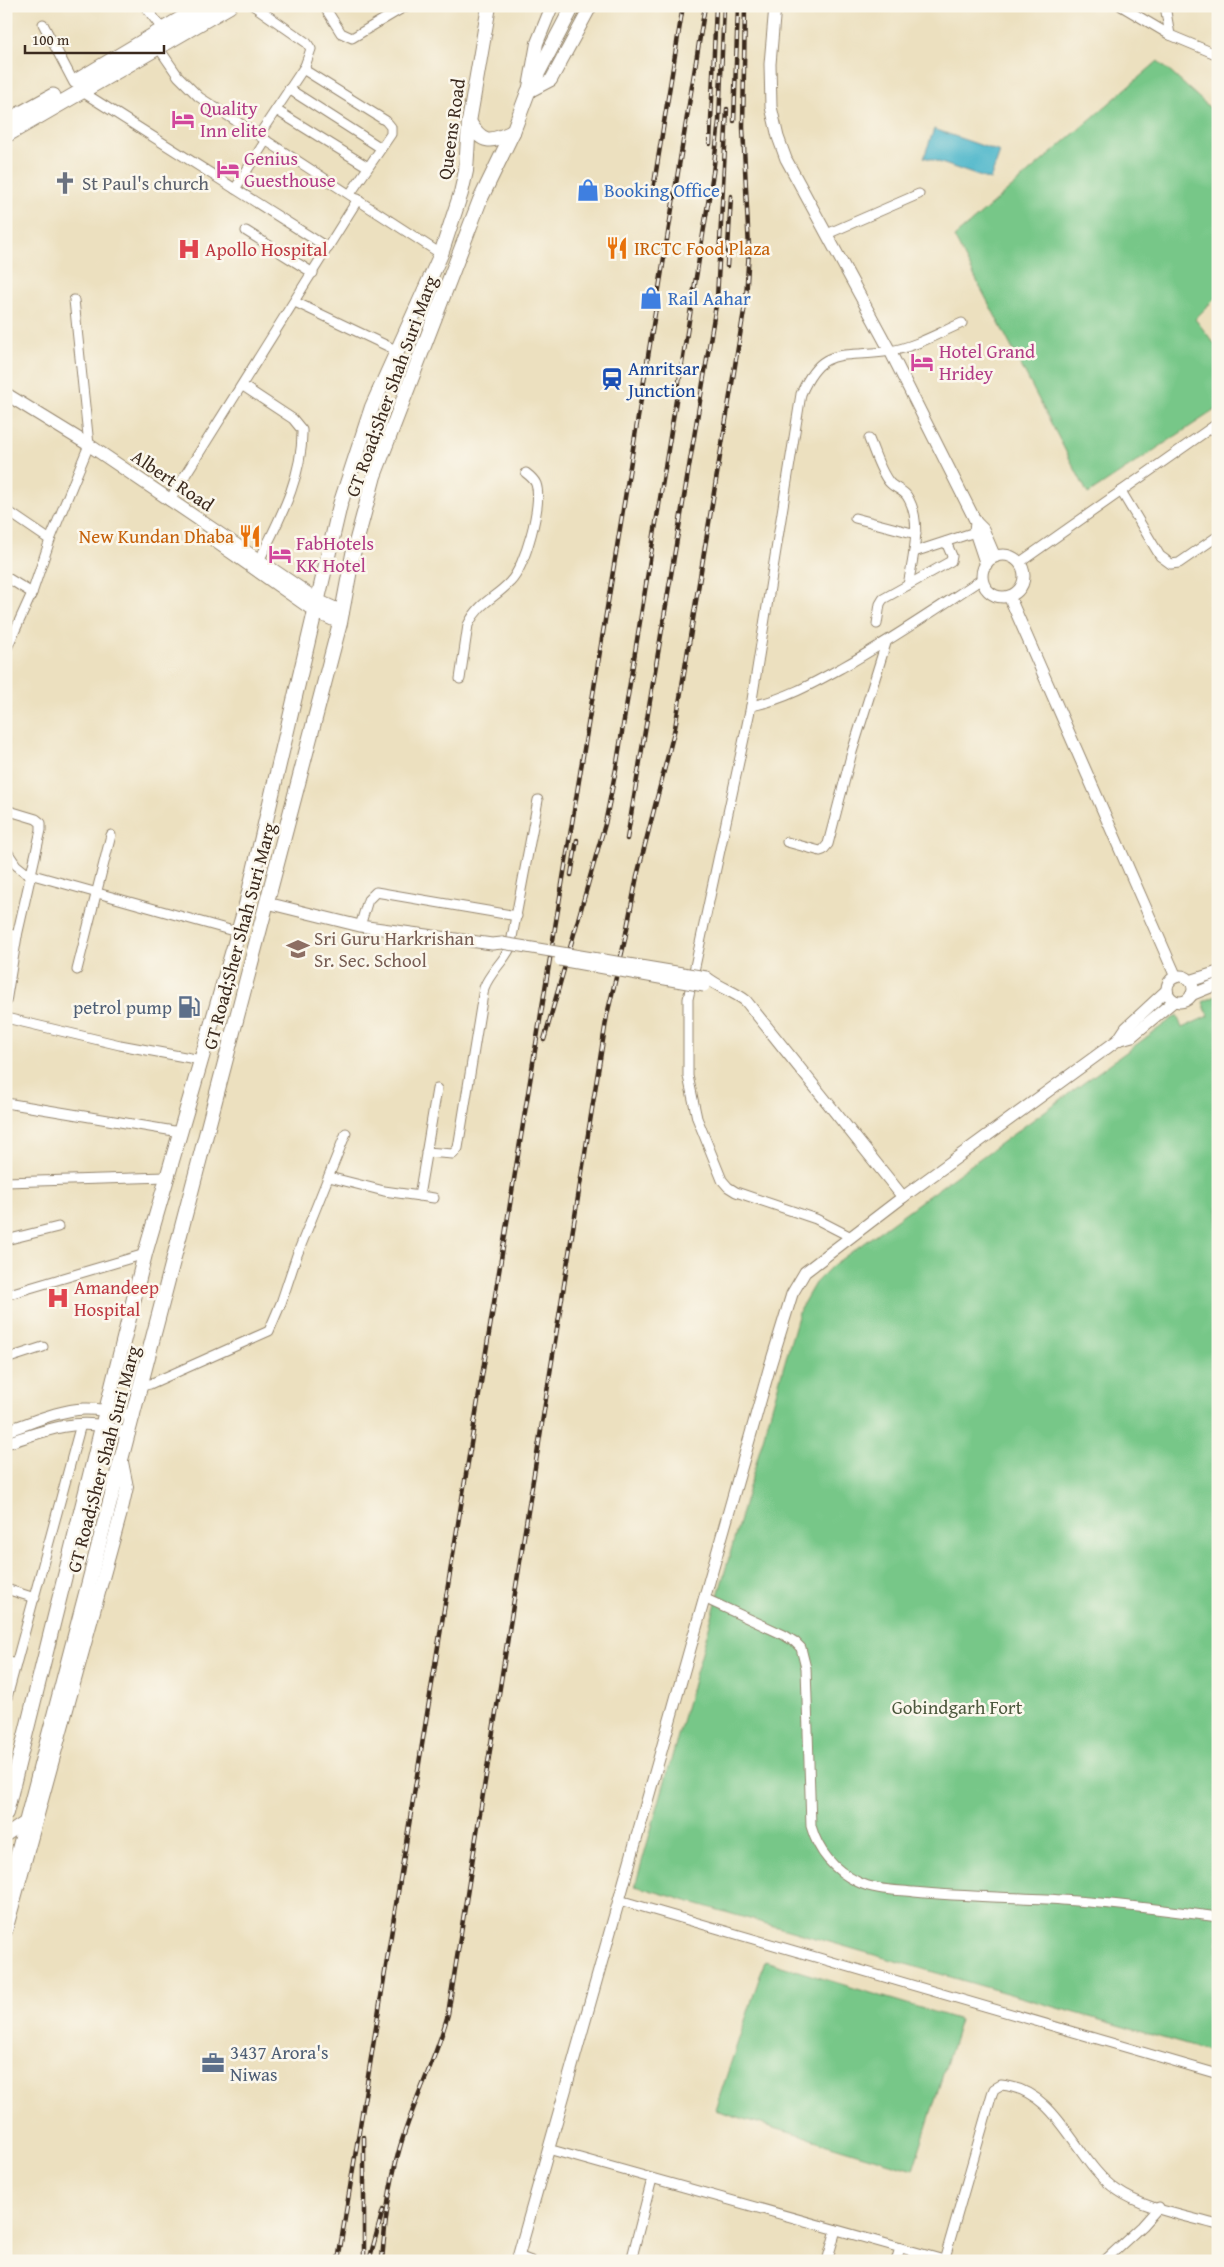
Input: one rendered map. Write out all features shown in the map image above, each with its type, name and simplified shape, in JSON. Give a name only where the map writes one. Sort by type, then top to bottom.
[{"type":"highway","points":[[6,135],[78,87],[158,38],[203,6]]},
{"type":"highway","points":[[158,38],[229,6]]},
{"type":"highway","points":[[6,122],[78,87]]},
{"type":"main road","name":"Queens Road","points":[[442,254],[461,194],[466,171],[469,122],[489,6]]},
{"type":"main road","points":[[528,92],[537,43],[552,6]]},
{"type":"main road","name":"GT Road;Sher Shah Suri Marg","points":[[6,1899],[342,618],[354,554],[374,476],[480,200],[513,132],[528,92],[572,6]]},
{"type":"main road","points":[[528,92],[551,80],[591,6]]},
{"type":"main road","points":[[469,122],[477,135],[484,140],[495,140],[513,132]]},
{"type":"main road","points":[[461,194],[480,200]]},
{"type":"main road","name":"GT Road;Sher Shah Suri Marg","points":[[6,1813],[8,1798],[145,1254],[246,905],[340,506],[372,407],[442,254]]},
{"type":"main road","name":"Albert Road","points":[[6,394],[317,606],[342,618]]},
{"type":"main road","name":"Albert Road","points":[[6,403],[88,449],[170,501],[259,561],[317,606]]},
{"type":"main road","points":[[6,1931],[122,1509],[127,1487],[122,1462]]},
{"type":"main road","points":[[6,1836],[27,1821]]},
{"type":"street","points":[[145,6],[158,38],[188,87],[442,254]]},
{"type":"street","points":[[235,189],[276,110],[305,66],[311,48],[307,43],[254,6]]},
{"type":"street","points":[[324,6],[341,33],[352,38],[406,6]]},
{"type":"street","points":[[775,6],[770,64],[771,107],[778,137],[786,159],[890,351],[975,527],[986,565]]},
{"type":"street","points":[[1121,6],[1170,35],[1218,55]]},
{"type":"street","points":[[1165,6],[1170,35]]},
{"type":"street","points":[[43,24],[78,87],[328,248]]},
{"type":"street","points":[[170,501],[313,274],[368,167],[391,134],[390,124],[308,73],[305,66]]},
{"type":"street","points":[[290,89],[381,148]]},
{"type":"street","points":[[276,110],[368,167]]},
{"type":"street","points":[[827,234],[919,194]]},
{"type":"street","points":[[246,231],[313,274]]},
{"type":"street","points":[[6,650],[32,593],[50,540],[88,449],[74,300]]},
{"type":"street","points":[[295,302],[398,351]]},
{"type":"street","points":[[851,1237],[816,1219],[736,1192],[722,1180],[697,1118],[689,1090],[688,999],[751,706],[800,394],[808,377],[818,365],[831,358],[890,351],[962,323]]},
{"type":"street","points":[[243,386],[293,419],[302,430],[299,465],[286,504],[259,561]]},
{"type":"street","points":[[1019,563],[1218,423]]},
{"type":"street","points":[[869,439],[886,477],[894,487],[904,492],[909,499],[916,534],[908,585]]},
{"type":"street","points":[[460,679],[468,625],[480,606],[510,582],[520,570],[525,558],[537,492],[533,479],[526,473]]},
{"type":"street","points":[[1122,491],[1160,556],[1168,562],[1179,563],[1218,536]]},
{"type":"street","points":[[6,510],[50,540]]},
{"type":"street","points":[[855,518],[916,534]]},
{"type":"street","points":[[914,552],[946,542],[975,527],[983,529],[995,556]]},
{"type":"street","points":[[877,624],[881,601],[951,561],[952,556],[946,542]]},
{"type":"street","points":[[751,706],[777,700],[813,684],[886,643],[982,579],[986,565],[995,556],[1009,556],[1019,563],[1024,574],[1023,582],[1019,588],[1009,596],[994,595],[988,590],[982,579]]},
{"type":"street","points":[[6,578],[32,593]]},
{"type":"street","points":[[1009,596],[1176,976]]},
{"type":"street","points":[[787,842],[820,851],[828,844],[852,752],[886,643]]},
{"type":"street","points":[[426,1152],[453,1154],[458,1148],[484,988],[492,971],[500,964],[510,948],[538,800]]},
{"type":"street","points":[[6,810],[36,819],[41,823],[17,936],[6,1002]]},
{"type":"street","points":[[77,970],[98,894],[111,835]]},
{"type":"street","points":[[6,850],[16,865],[31,875],[237,932]]},
{"type":"street","points":[[360,926],[368,900],[376,892],[517,916]]},
{"type":"street","points":[[267,903],[360,926],[498,945],[708,983],[737,994],[746,1001],[903,1197]]},
{"type":"street","points":[[6,934],[17,936]]},
{"type":"street","points":[[1190,982],[1218,972]]},
{"type":"street","points":[[531,2261],[518,2259],[792,1294],[804,1272],[1118,1040],[1126,1028],[1167,990],[1169,981],[1176,976],[1184,977],[1192,986],[1191,995]]},
{"type":"street","points":[[1118,1040],[1132,1036],[1174,1000],[1185,1001],[1191,995],[1218,984]]},
{"type":"street","points":[[1167,990],[1174,1000]]},
{"type":"street","points":[[6,1018],[120,1045],[201,1060]]},
{"type":"street","points":[[419,1196],[437,1089]]},
{"type":"street","points":[[6,1103],[180,1132]]},
{"type":"street","points":[[141,1386],[150,1384],[269,1332],[281,1304],[297,1255],[346,1133]]},
{"type":"street","points":[[6,1182],[166,1177]]},
{"type":"street","points":[[328,1177],[384,1191],[434,1198]]},
{"type":"street","points":[[6,1240],[58,1227]]},
{"type":"street","points":[[6,1295],[145,1254]]},
{"type":"street","points":[[6,1359],[43,1347]]},
{"type":"street","points":[[6,1431],[61,1413],[84,1409],[107,1410],[134,1416]]},
{"type":"street","points":[[6,1700],[81,1424]]},
{"type":"street","points":[[6,1443],[62,1426],[81,1424],[102,1426],[129,1434]]},
{"type":"street","points":[[6,1589],[35,1598]]},
{"type":"street","points":[[706,1600],[784,1634],[800,1648],[806,1668],[811,1826],[820,1850],[844,1874],[860,1883],[889,1890],[943,1895],[1072,1901],[1218,1917]]},
{"type":"street","points":[[6,1660],[16,1664]]},
{"type":"street","points":[[619,1900],[1218,2074]]},
{"type":"street","points":[[548,2149],[944,2260],[992,2094],[994,2089],[1002,2085],[1030,2094],[1041,2102],[1062,2124],[1105,2180],[1117,2190],[1136,2201],[1218,2225]]},
{"type":"street","points":[[631,2261],[652,2179]]},
{"type":"street","points":[[1104,2261],[1159,2208]]},
{"type":"street","points":[[827,2261],[836,2230]]},
{"type":"street","points":[[896,2261],[900,2248]]},
{"type":"green space","points":[[1158,61],[1218,115],[1218,296],[1195,319],[1218,348],[1218,408],[1088,494],[954,237]]},
{"type":"green space","name":"Gobindgarh Fort","points":[[1218,995],[1218,2054],[635,1886],[800,1309],[815,1283],[832,1266],[1177,1015],[1182,1028],[1208,1016],[1203,1002]]},
{"type":"green space","points":[[765,1961],[960,2020],[913,2170],[715,2110]]},
{"type":"water","points":[[934,129],[1000,152],[990,180],[924,157]]},
{"type":"railway","points":[[652,196],[683,6]]},
{"type":"railway","points":[[338,2261],[705,6]]},
{"type":"railway","points":[[710,144],[716,6]]},
{"type":"railway","points":[[544,1040],[605,824],[616,769],[713,173],[719,121],[724,6]]},
{"type":"railway","points":[[734,121],[738,6]]},
{"type":"railway","points":[[382,2261],[388,2204],[396,2161],[405,2130],[437,2048],[448,2014],[607,1015],[624,944],[637,876],[675,728],[746,299],[749,249],[743,127],[745,6]]},
{"type":"railway","points":[[627,839],[717,299],[727,109]]},
{"type":"railway","points":[[727,266],[731,196]]},
{"type":"railway","points":[[571,875],[577,840]]},
{"type":"railway","points":[[364,2137],[364,2261]]},
{"type":"railway","points":[[369,2261],[383,2210]]},
{"type":"place","name":"Quality Inn elite","points":[[183,119]]},
{"type":"place","name":"Genius Guesthouse","points":[[228,169]]},
{"type":"place","name":"St Paul's church","points":[[65,183]]},
{"type":"place","name":"Booking Office","points":[[588,190]]},
{"type":"place","name":"IRCTC Food Plaza","points":[[617,248]]},
{"type":"place","name":"Apollo Hospital","points":[[189,249]]},
{"type":"place","name":"Rail Aahar","points":[[651,298]]},
{"type":"place","name":"Hotel Grand Hridey","points":[[922,362]]},
{"type":"place","name":"Amritsar Junction","points":[[612,379]]},
{"type":"place","name":"New Kundan Dhaba","points":[[250,536]]},
{"type":"place","name":"FabHotels KK Hotel","points":[[280,554]]},
{"type":"place","name":"Sri Guru Harkrishan Sr. Sec. School","points":[[298,949]]},
{"type":"place","name":"petrol pump","points":[[189,1007]]},
{"type":"place","name":"Amandeep Hospital","points":[[58,1298]]},
{"type":"place","name":"3437 Arora's Niwas","points":[[213,2063]]}]
